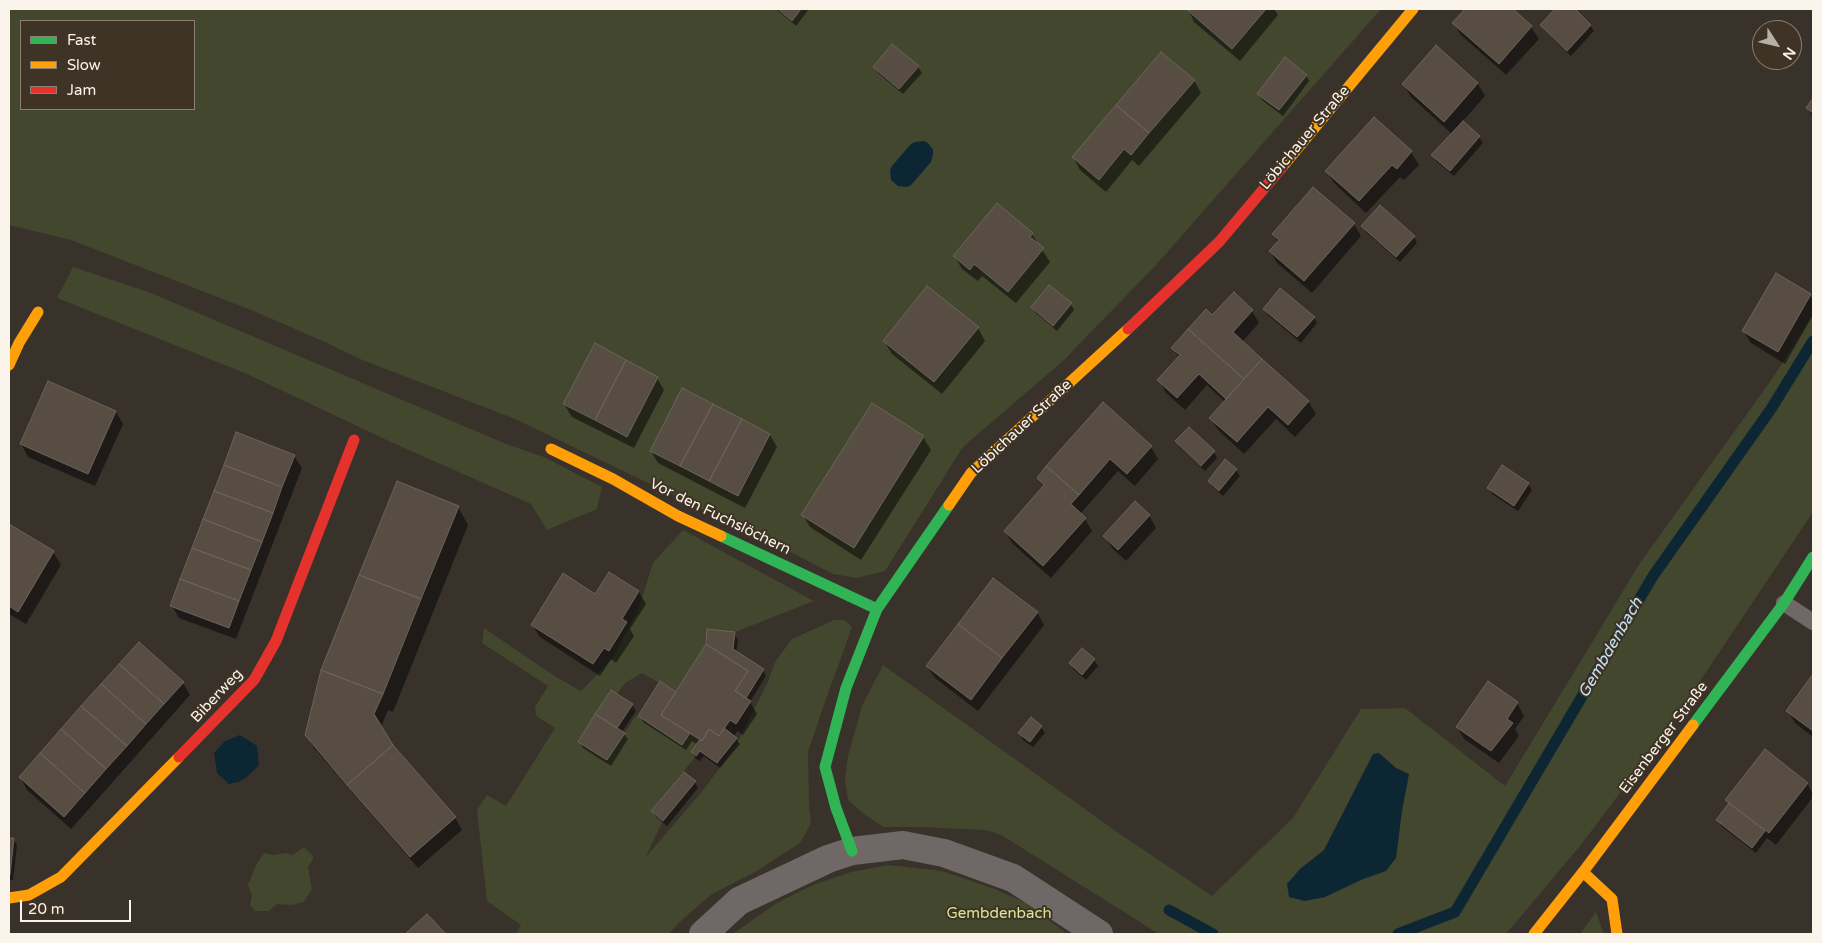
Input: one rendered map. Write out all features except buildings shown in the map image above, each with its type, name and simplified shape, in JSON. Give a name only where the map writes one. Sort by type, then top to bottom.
[{"type":"street","name":"Löbichauer Straße","points":[[852,851],[836,808],[825,767],[846,688],[877,609],[970,473],[1099,357],[1218,242],[1413,9]]},
{"type":"street","points":[[9,365],[38,312]]},
{"type":"street","name":"Biberweg","points":[[9,898],[29,895],[61,877],[254,680],[276,641],[354,440]]},
{"type":"street","name":"Vor den Fuchslöchern","points":[[551,449],[613,479],[678,516],[877,609]]},
{"type":"street","name":"Eisenberger Straße","points":[[1534,934],[1584,872],[1784,603],[1813,557]]},
{"type":"street","points":[[703,934],[739,901],[828,859],[852,851],[903,845],[944,853],[1013,878],[1100,934]]},
{"type":"street","points":[[1584,872],[1612,899],[1617,934]]},
{"type":"lane","points":[[1784,603],[1813,622]]},
{"type":"green space","points":[[9,9],[1381,9],[1156,265],[1062,362],[963,447],[885,571],[857,578],[833,574],[771,542],[515,419],[360,359],[256,312],[71,240],[9,225]]},
{"type":"green space","points":[[73,267],[151,293],[506,444],[544,457],[602,487],[597,509],[547,530],[531,504],[393,443],[247,374],[57,298]]},
{"type":"green space","points":[[1813,314],[1813,512],[1666,732],[1580,846],[1506,934],[1159,934],[1003,836],[985,830],[883,827],[848,800],[845,779],[848,756],[862,706],[883,665],[1120,834],[1212,896],[1293,818],[1361,709],[1405,708],[1505,786],[1640,563],[1772,379]]},
{"type":"green space","points":[[683,530],[814,601],[735,632],[707,630],[706,644],[676,692],[642,673],[625,683],[617,694],[610,690],[578,742],[608,760],[636,715],[682,744],[690,733],[700,739],[691,752],[696,756],[651,811],[663,821],[645,858],[704,789],[735,747],[767,684],[775,662],[792,639],[834,620],[845,620],[852,627],[808,752],[811,823],[800,843],[755,872],[712,894],[668,934],[516,934],[521,925],[487,901],[477,810],[487,795],[506,806],[555,728],[536,716],[535,707],[548,686],[482,643],[484,628],[556,677],[581,691],[612,659],[638,610],[653,563]]},
{"type":"green space","points":[[304,847],[314,857],[308,867],[312,889],[304,902],[292,905],[277,904],[269,911],[255,911],[250,905],[252,895],[248,885],[256,865],[264,853],[273,855],[287,853],[292,855]]},
{"type":"green space","points":[[888,865],[942,871],[995,889],[1028,904],[1067,934],[733,934],[775,904],[813,885],[851,872]]},
{"type":"green space","points":[[1596,912],[1604,934],[1580,934]]},
{"type":"water","points":[[924,141],[933,150],[931,162],[911,185],[907,187],[898,186],[891,180],[890,170],[892,166],[911,144]]},
{"type":"water","points":[[240,735],[257,746],[259,765],[246,778],[229,784],[217,773],[214,753],[225,741]]},
{"type":"water","points":[[1379,753],[1396,768],[1409,774],[1396,858],[1386,871],[1363,879],[1325,897],[1305,901],[1289,897],[1287,884],[1300,869],[1324,850],[1373,754]]},
{"type":"waterway","name":"Gembdenbach","points":[[1398,934],[1455,912],[1653,576],[1771,409],[1813,341]]},
{"type":"waterway","name":"Gembdenbach","points":[[1169,910],[1213,934]]},
{"type":"traffic: fast","points":[[852,851],[836,808],[825,767],[846,688],[877,609],[949,505]]},
{"type":"traffic: fast","points":[[721,536],[877,609]]},
{"type":"traffic: fast","points":[[1693,725],[1784,603],[1813,557]]},
{"type":"traffic: slow","points":[[1283,166],[1413,9]]},
{"type":"traffic: slow","points":[[9,365],[19,343],[38,312]]},
{"type":"traffic: slow","points":[[949,505],[971,473],[1128,329]]},
{"type":"traffic: slow","points":[[551,449],[613,479],[678,516],[721,536]]},
{"type":"traffic: slow","points":[[1534,934],[1693,725]]},
{"type":"traffic: slow","points":[[9,898],[29,895],[61,877],[179,757]]},
{"type":"traffic: slow","points":[[1583,872],[1612,899],[1617,934]]},
{"type":"traffic: jam","points":[[1128,329],[1219,242],[1283,166]]},
{"type":"traffic: jam","points":[[179,757],[254,680],[276,641],[354,440]]}]
